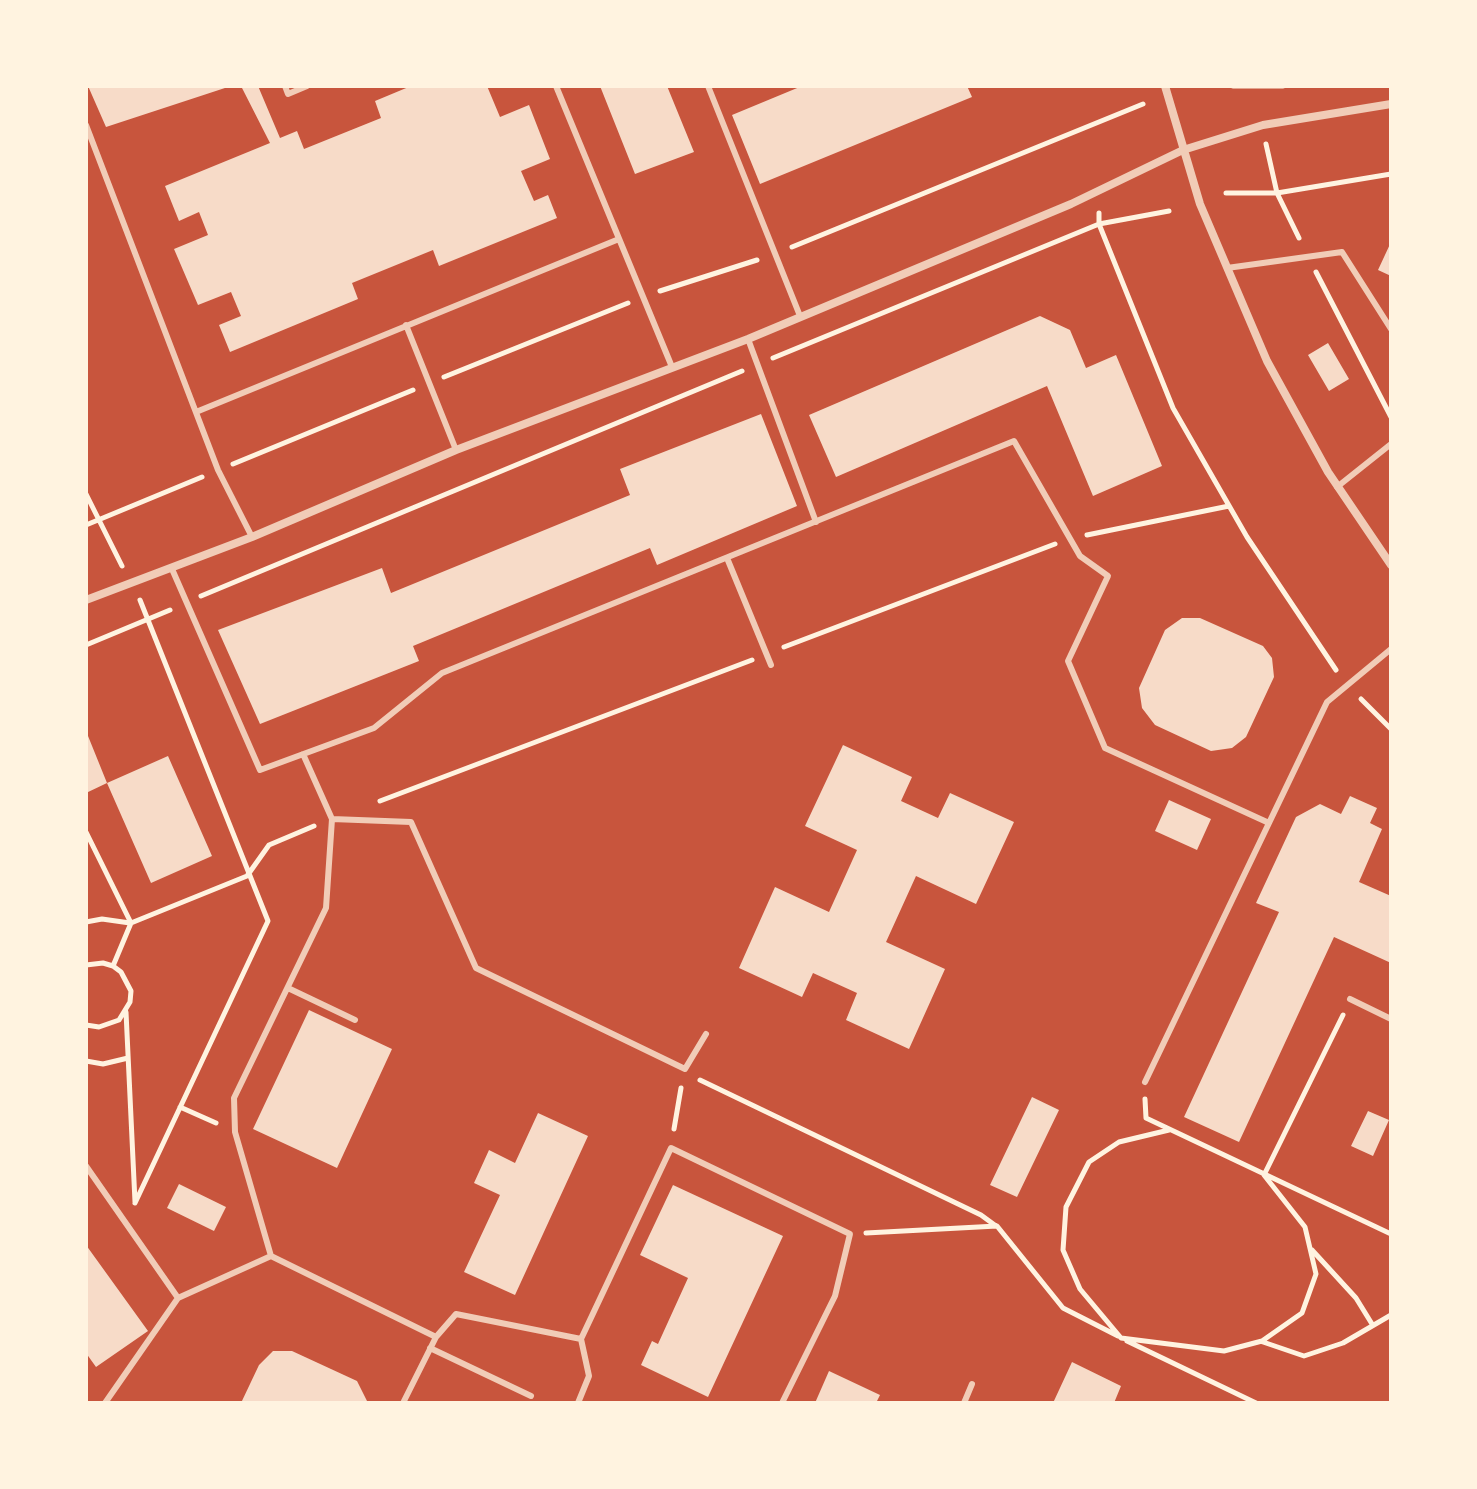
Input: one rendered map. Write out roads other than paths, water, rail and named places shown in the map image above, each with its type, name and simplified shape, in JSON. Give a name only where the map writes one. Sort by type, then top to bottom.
[{"type":"street","points":[[1165,86],[1200,204],[1267,361],[1337,487],[1391,565]]},
{"type":"street","points":[[86,600],[252,537],[456,450],[748,339],[1071,204],[1183,150],[1263,125],[1391,104]]},
{"type":"lane","points":[[285,86],[288,94],[307,86]]},
{"type":"lane","points":[[556,86],[672,367]]},
{"type":"lane","points":[[708,86],[800,316]]},
{"type":"lane","points":[[86,125],[218,470],[252,537]]},
{"type":"lane","points":[[196,412],[619,239]]},
{"type":"lane","points":[[1227,268],[1342,252],[1391,329]]},
{"type":"lane","points":[[406,325],[456,450]]},
{"type":"lane","points":[[748,339],[755,365],[816,522]]},
{"type":"lane","points":[[172,569],[260,770],[374,728],[442,673],[1014,441],[1080,556],[1108,576],[1068,661],[1105,748],[1269,823]]},
{"type":"lane","points":[[1337,487],[1391,444]]},
{"type":"lane","points":[[727,558],[771,665]]},
{"type":"lane","points":[[1145,1082],[1327,702],[1391,649]]},
{"type":"lane","points":[[303,754],[332,819],[326,908],[290,989],[234,1098],[235,1132],[271,1256],[436,1337]]},
{"type":"lane","points":[[332,819],[411,822],[476,968],[685,1069],[706,1034]]},
{"type":"lane","points":[[290,989],[355,1020]]},
{"type":"lane","points":[[1350,999],[1391,1019]]},
{"type":"lane","points":[[578,1403],[589,1376],[581,1339],[671,1148],[850,1234],[835,1296],[782,1403]]},
{"type":"lane","points":[[86,1166],[178,1298]]},
{"type":"lane","points":[[105,1403],[178,1298],[271,1256]]},
{"type":"lane","points":[[403,1403],[436,1337],[456,1314],[581,1339]]},
{"type":"lane","points":[[430,1348],[531,1396]]},
{"type":"lane","points":[[964,1403],[972,1384]]}]
